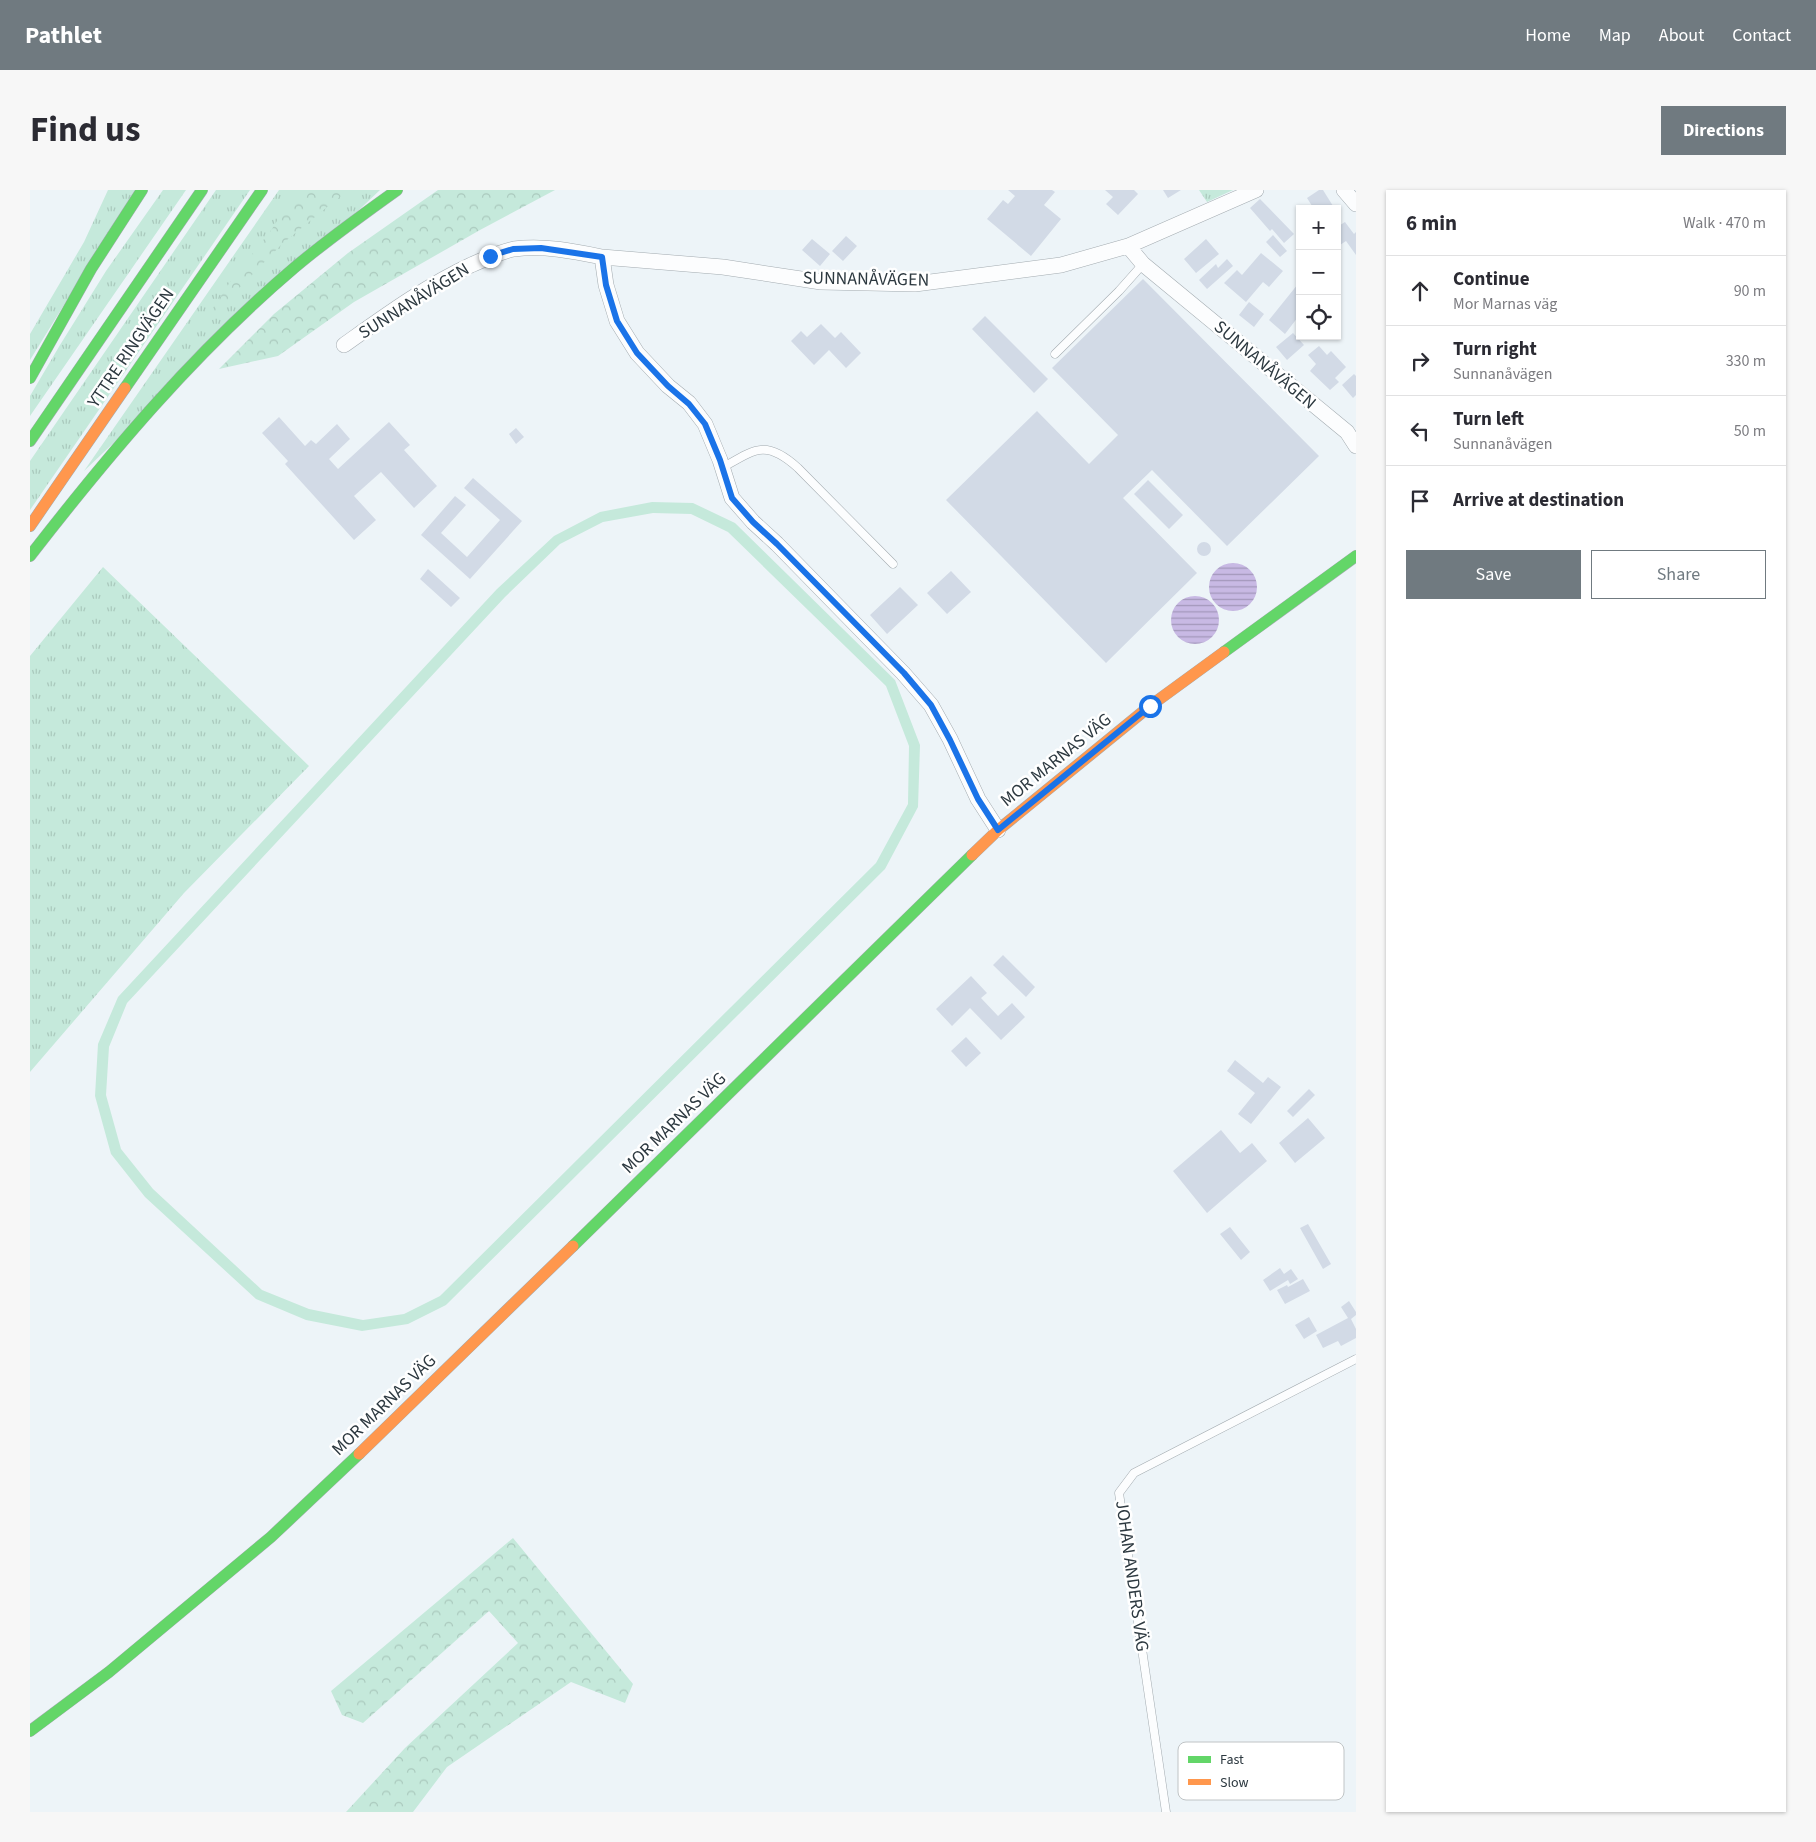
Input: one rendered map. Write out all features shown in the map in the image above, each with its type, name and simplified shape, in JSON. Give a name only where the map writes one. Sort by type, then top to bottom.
[{"type":"main road","points":[[30,378],[91,269],[142,190]]},
{"type":"main road","points":[[73,304],[155,190]]},
{"type":"main road","name":"YTTRE RINGVÄGEN","points":[[30,441],[202,190]]},
{"type":"main road","name":"YTTRE RINGVÄGEN","points":[[30,526],[262,190]]},
{"type":"main road","points":[[30,556],[119,446],[169,389],[228,329],[287,275],[331,239],[397,190]]},
{"type":"main road","name":"MOR MARNAS VÄG","points":[[30,1731],[109,1672],[271,1537],[478,1340],[998,830],[1150,706],[1356,556]]},
{"type":"street","name":"SUNNANÅVÄGEN","points":[[344,345],[416,296],[457,272],[490,256],[513,249],[541,248],[602,257],[723,267],[821,282],[915,284],[1061,265],[1128,246],[1256,190]]},
{"type":"street","points":[[1344,190],[1356,204]]},
{"type":"street","name":"SUNNANÅVÄGEN","points":[[1128,246],[1143,264],[1347,432],[1356,446]]},
{"type":"street","points":[[602,257],[606,285],[617,321],[637,353],[668,386],[689,404],[705,424],[732,498],[753,522],[904,673],[931,705],[978,799],[998,830]]},
{"type":"lane","points":[[1055,354],[1119,291],[1143,264]]},
{"type":"lane","points":[[722,468],[757,450],[774,450],[798,468],[893,564]]},
{"type":"lane","name":"JOHAN ANDERS VÄG","points":[[1166,1812],[1119,1493],[1134,1473],[1356,1359]]},
{"type":"green space","points":[[108,190],[135,190],[30,360],[30,334],[84,242]]},
{"type":"green space","points":[[163,190],[186,190],[30,416],[30,396],[60,345],[106,271]]},
{"type":"green space","points":[[216,190],[250,190],[30,510],[30,461]]},
{"type":"green space","points":[[279,190],[380,190],[84,471]]},
{"type":"green space","points":[[296,190],[348,190],[282,244],[216,312],[211,311],[230,282],[272,229]]},
{"type":"green space","points":[[438,190],[555,190],[480,230],[354,302],[278,356],[219,369],[274,314],[348,253]]},
{"type":"green space","points":[[1199,190],[1233,190],[1207,202]]},
{"type":"green space","points":[[652,502],[693,503],[735,523],[895,680],[920,745],[918,807],[885,869],[446,1305],[408,1324],[362,1331],[306,1320],[256,1299],[145,1197],[111,1154],[95,1096],[98,1044],[118,997],[497,589],[554,536],[600,512]],"holes":[[[653,513],[691,514],[728,532],[886,686],[909,746],[908,804],[876,863],[440,1296],[404,1314],[363,1320],[309,1309],[262,1290],[153,1189],[121,1149],[106,1095],[109,1047],[127,1003],[505,597],[560,544],[603,522]]]},
{"type":"green space","points":[[103,567],[309,766],[184,893],[30,1072],[30,656]]},
{"type":"green space","points":[[513,1538],[633,1684],[625,1703],[571,1682],[447,1767],[413,1812],[346,1812],[405,1748],[518,1643],[489,1611],[363,1723],[342,1715],[331,1691]]},
{"type":"shaded area","points":[[1233,563],[1242,565],[1250,570],[1255,578],[1257,587],[1255,596],[1250,604],[1242,609],[1233,611],[1224,609],[1216,604],[1211,596],[1209,587],[1211,578],[1216,570],[1224,565]]},
{"type":"shaded area","points":[[1195,596],[1204,598],[1212,603],[1217,611],[1219,620],[1217,629],[1212,637],[1204,642],[1195,644],[1186,642],[1178,637],[1173,629],[1171,620],[1173,611],[1178,603],[1186,598]]},
{"type":"building","points":[[1008,190],[1052,190],[1055,192],[1044,205],[1061,219],[1031,256],[987,219],[1003,200],[1008,204],[1015,196]]},
{"type":"building","points":[[1105,190],[1134,190],[1138,194],[1118,215],[1106,204],[1113,197]]},
{"type":"building","points":[[1163,190],[1181,190],[1168,198]]},
{"type":"building","points":[[1319,190],[1323,190],[1332,205],[1311,205],[1307,198]]},
{"type":"building","points":[[1260,199],[1294,234],[1284,243],[1272,229],[1270,231],[1250,208]]},
{"type":"building","points":[[1345,222],[1354,234],[1356,232],[1356,255],[1346,241],[1341,244],[1341,224]]},
{"type":"building","points":[[1273,235],[1287,251],[1280,257],[1266,242]]},
{"type":"building","points":[[846,236],[857,246],[843,261],[832,251]]},
{"type":"building","points":[[812,239],[830,254],[820,266],[802,250]]},
{"type":"building","points":[[1206,239],[1219,254],[1196,273],[1184,259]]},
{"type":"building","points":[[1261,253],[1283,271],[1269,287],[1263,282],[1246,302],[1224,283],[1237,270],[1242,275]]},
{"type":"building","points":[[1227,259],[1233,266],[1207,289],[1199,280],[1216,264],[1218,268]]},
{"type":"building","points":[[1143,279],[1319,456],[1227,546],[1152,470],[1123,498],[1197,573],[1106,663],[946,500],[1037,411],[1089,464],[1118,435],[1052,368]]},
{"type":"building","points":[[1296,286],[1296,320],[1285,334],[1269,320]]},
{"type":"building","points":[[1249,302],[1264,314],[1254,327],[1239,315]]},
{"type":"building","points":[[985,316],[1048,379],[1034,393],[972,329]]},
{"type":"building","points":[[821,324],[835,338],[841,332],[861,353],[846,368],[829,350],[814,365],[791,341],[801,331],[807,337]]},
{"type":"building","points":[[1293,333],[1296,340],[1299,340],[1304,345],[1287,360],[1276,347]]},
{"type":"building","points":[[1319,346],[1327,355],[1331,351],[1346,367],[1335,378],[1339,382],[1330,390],[1310,371],[1316,364],[1308,355]]},
{"type":"building","points":[[1354,374],[1356,376],[1356,395],[1353,398],[1342,385]]},
{"type":"building","points":[[279,417],[305,446],[311,440],[316,444],[337,424],[350,439],[329,459],[338,469],[389,422],[410,445],[404,450],[437,486],[414,508],[381,472],[354,496],[376,520],[354,540],[285,464],[288,461],[262,433]]},
{"type":"building","points":[[516,428],[524,437],[516,444],[509,434]]},
{"type":"building","points":[[473,478],[522,521],[470,579],[421,535],[455,496],[466,505],[441,533],[467,557],[500,520],[464,488]]},
{"type":"building","points":[[1148,480],[1183,515],[1169,529],[1134,494]]},
{"type":"building","points":[[1204,542],[1209,544],[1211,549],[1209,554],[1204,556],[1199,554],[1197,549],[1199,544]]},
{"type":"building","points":[[428,569],[460,598],[451,607],[420,579]]},
{"type":"building","points":[[951,571],[971,592],[947,614],[927,593]]},
{"type":"building","points":[[900,587],[918,605],[887,634],[870,615]]},
{"type":"building","points":[[1003,955],[1035,987],[1026,997],[993,965]]},
{"type":"building","points":[[971,976],[987,993],[981,998],[998,1016],[1012,1003],[1025,1017],[1001,1040],[970,1008],[952,1026],[936,1009]]},
{"type":"building","points":[[966,1037],[981,1053],[966,1067],[951,1051]]},
{"type":"building","points":[[1235,1060],[1263,1083],[1268,1077],[1281,1087],[1251,1124],[1238,1114],[1255,1093],[1227,1071]]},
{"type":"building","points":[[1309,1089],[1315,1095],[1293,1117],[1287,1111]]},
{"type":"building","points":[[1308,1118],[1325,1138],[1295,1163],[1279,1143]]},
{"type":"building","points":[[1221,1130],[1240,1153],[1252,1143],[1267,1161],[1207,1213],[1173,1171]]},
{"type":"building","points":[[1308,1224],[1331,1264],[1323,1269],[1300,1228]]},
{"type":"building","points":[[1230,1227],[1250,1252],[1241,1260],[1220,1234]]},
{"type":"building","points":[[1280,1268],[1284,1274],[1291,1269],[1298,1279],[1290,1284],[1288,1280],[1270,1291],[1263,1280]]},
{"type":"building","points":[[1303,1279],[1310,1291],[1285,1304],[1277,1290],[1287,1285],[1288,1287]]},
{"type":"building","points":[[1349,1301],[1356,1312],[1356,1315],[1351,1319],[1356,1329],[1356,1338],[1341,1346],[1338,1341],[1323,1348],[1316,1335],[1348,1318],[1341,1307]]},
{"type":"building","points":[[1309,1317],[1317,1331],[1304,1339],[1295,1325]]},
{"type":"traffic: fast","points":[[30,378],[91,269],[142,190]]},
{"type":"traffic: fast","points":[[30,441],[202,190]]},
{"type":"traffic: fast","points":[[125,388],[262,190]]},
{"type":"traffic: fast","points":[[30,556],[122,442],[154,405],[222,334],[306,258],[397,190]]},
{"type":"traffic: fast","points":[[1224,652],[1356,556]]},
{"type":"traffic: fast","points":[[573,1246],[972,855]]},
{"type":"traffic: fast","points":[[30,1731],[109,1672],[271,1537],[359,1454]]},
{"type":"traffic: slow","points":[[30,526],[125,388]]},
{"type":"traffic: slow","points":[[972,855],[998,830],[1150,706],[1224,652]]},
{"type":"traffic: slow","points":[[359,1454],[573,1246]]},
{"type":"route","points":[[490,256],[513,249],[541,248],[602,257],[606,285],[617,321],[637,353],[668,386],[689,404],[705,424],[720,460],[732,498],[753,522],[904,673],[931,705],[978,799],[998,830],[1150,706]]}]
